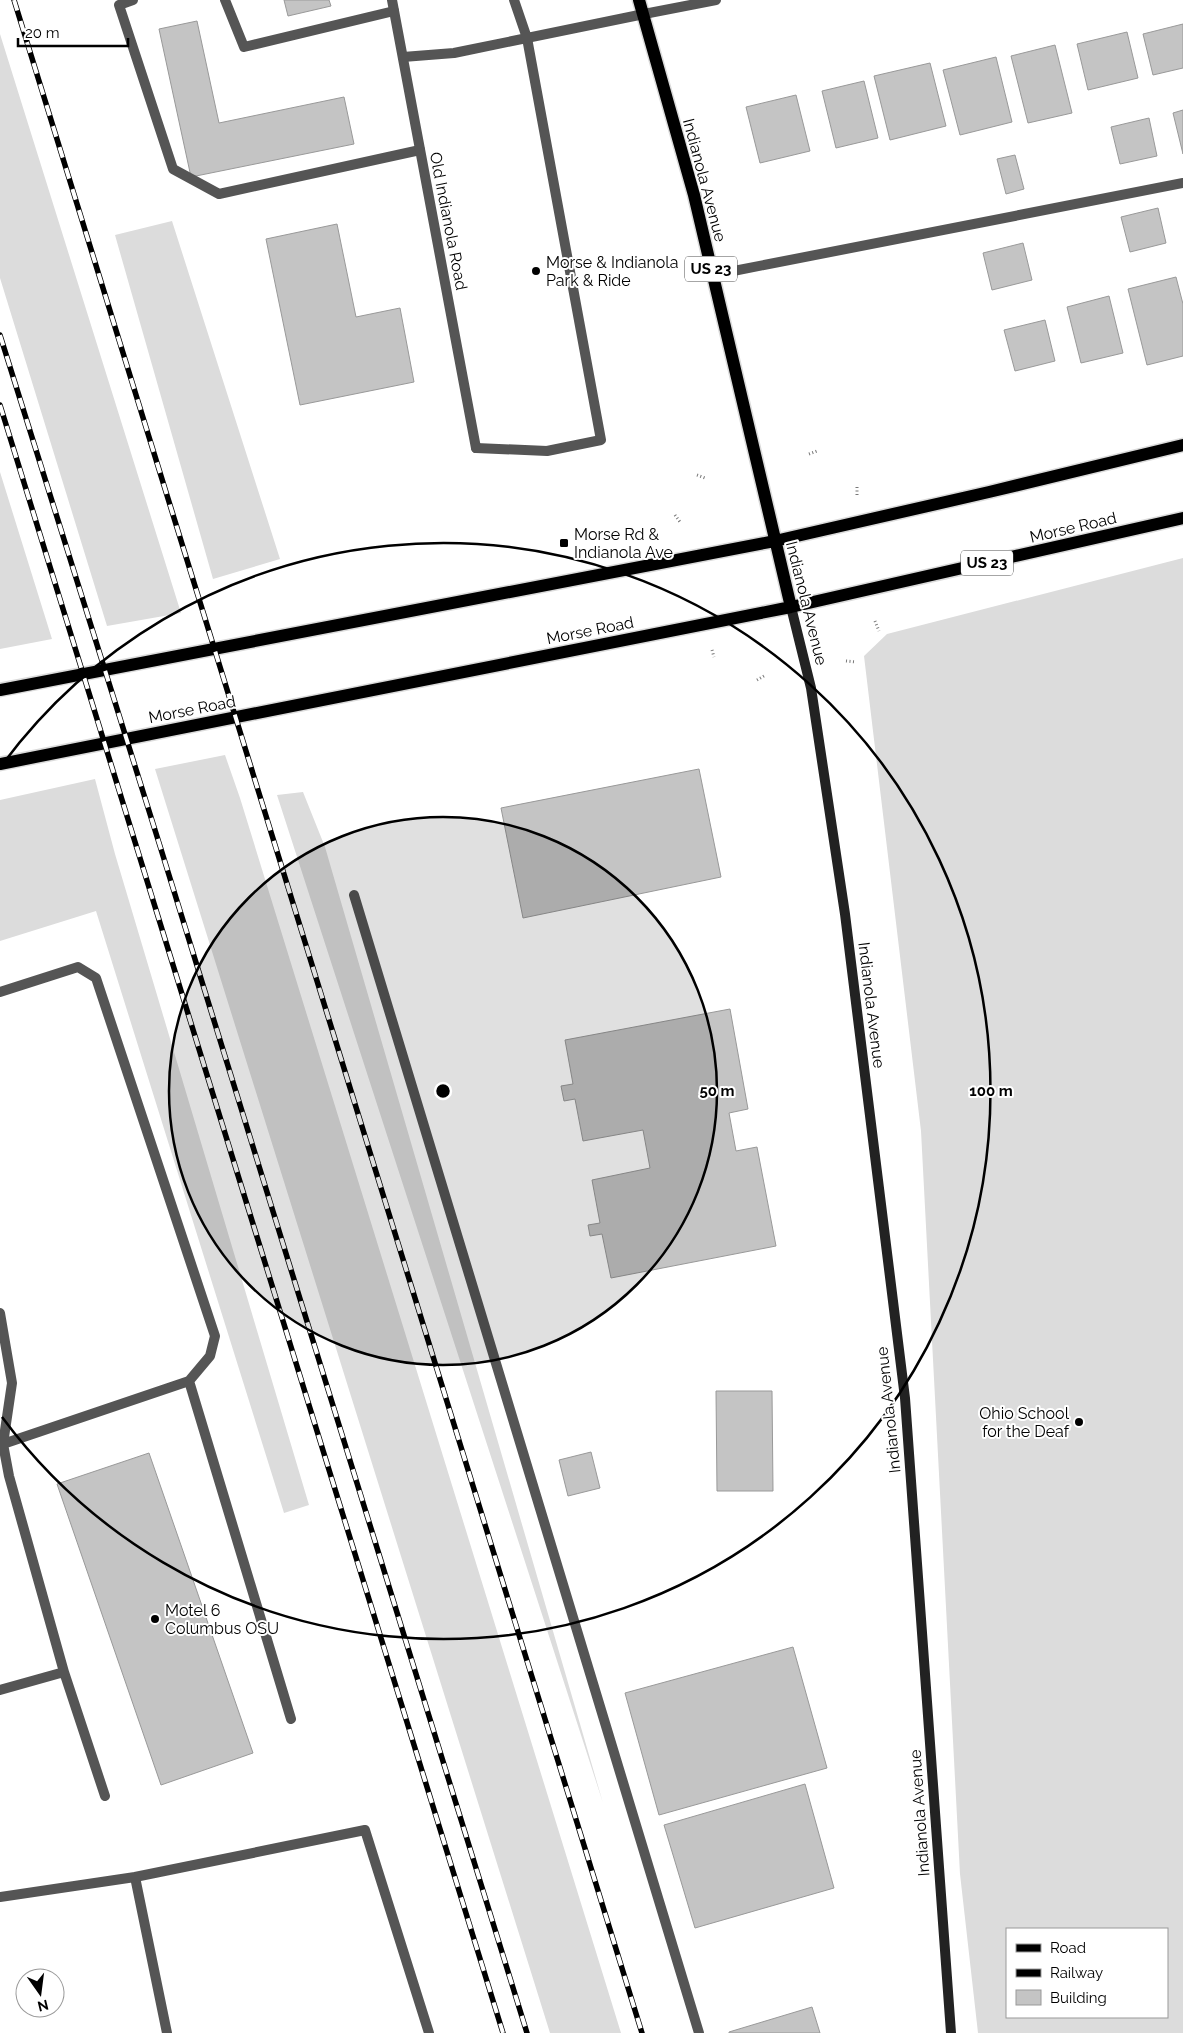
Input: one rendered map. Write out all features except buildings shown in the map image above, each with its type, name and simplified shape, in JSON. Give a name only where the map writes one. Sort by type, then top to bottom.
[{"type":"main road","name":"Indianola Avenue","points":[[639,0],[694,195],[811,688],[845,914],[905,1398],[951,2033]]},
{"type":"main road","points":[[0,690],[775,540],[989,492],[1183,445]]},
{"type":"main road","name":"Morse Road","points":[[0,764],[791,607],[1183,518]]},
{"type":"street","points":[[132,0],[119,5],[173,169],[219,194],[420,150]]},
{"type":"street","points":[[225,0],[244,47],[393,5]]},
{"type":"street","points":[[514,0],[527,38]]},
{"type":"street","points":[[403,57],[454,53],[716,0]]},
{"type":"street","name":"Old Indianola Road","points":[[393,5],[476,448],[547,451],[601,440],[527,38]]},
{"type":"street","points":[[713,275],[1183,183]]},
{"type":"street","points":[[354,895],[699,2033]]},
{"type":"street","points":[[0,992],[78,968],[96,978],[215,1336],[210,1356],[189,1381],[3,1444]]},
{"type":"street","points":[[0,1313],[12,1383],[3,1444],[14,1497],[64,1672],[105,1796]]},
{"type":"street","points":[[189,1381],[291,1719]]},
{"type":"street","points":[[0,1690],[64,1672]]},
{"type":"street","points":[[0,1897],[135,1877],[365,1830],[429,2033]]},
{"type":"street","points":[[135,1877],[167,2033]]},
{"type":"path","points":[[809,454],[817,451]]},
{"type":"path","points":[[697,475],[705,478]]},
{"type":"path","points":[[857,486],[857,494]]},
{"type":"path","points":[[675,516],[680,522]]},
{"type":"path","points":[[875,621],[879,631]]},
{"type":"path","points":[[712,650],[714,657]]},
{"type":"path","points":[[846,661],[856,662]]},
{"type":"path","points":[[757,680],[764,676]]},
{"type":"shaded area","points":[[0,34],[181,613],[107,626],[0,278]]},
{"type":"shaded area","points":[[172,221],[280,559],[213,579],[115,235]]},
{"type":"shaded area","points":[[0,472],[52,639],[0,649]]},
{"type":"shaded area","name":"Ohio School for the Deaf","points":[[1183,558],[1183,2033],[978,2033],[960,1874],[921,1131],[864,656],[887,634]]},
{"type":"shaded area","points":[[225,755],[240,798],[621,2033],[550,2033],[155,769]]},
{"type":"shaded area","points":[[95,779],[115,854],[309,1505],[284,1513],[96,911],[0,941],[0,800]]},
{"type":"shaded area","points":[[303,792],[325,847],[603,1803],[277,795]]},
{"type":"railway","points":[[14,0],[642,2033]]},
{"type":"railway","points":[[0,335],[527,2033]]},
{"type":"railway","points":[[0,405],[503,2033]]},
{"type":"place","name":"Morse & Indianola Park & Ride","points":[[536,271]]},
{"type":"place","name":"Morse Rd & Indianola Ave","points":[[564,543]]},
{"type":"place","name":"Ohio School for the Deaf","points":[[1079,1422]]},
{"type":"place","name":"Motel 6 Columbus OSU","points":[[155,1619]]}]
